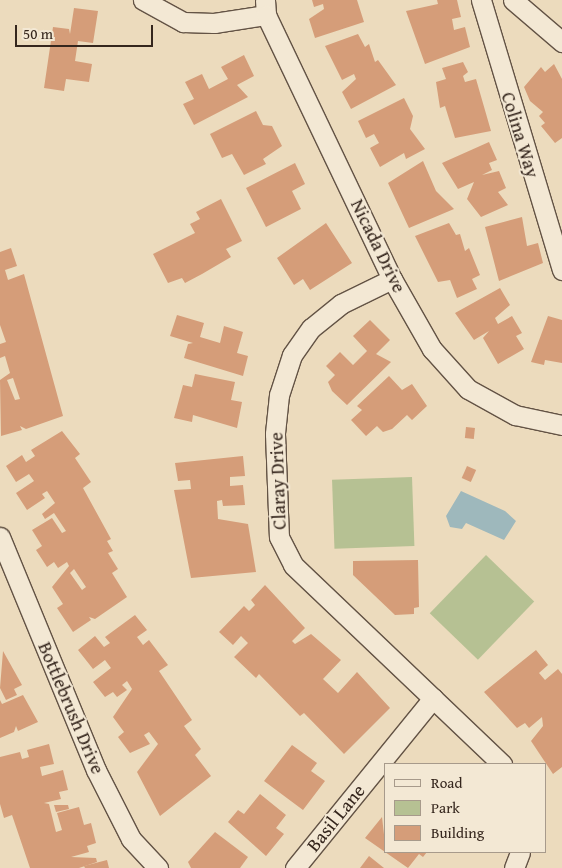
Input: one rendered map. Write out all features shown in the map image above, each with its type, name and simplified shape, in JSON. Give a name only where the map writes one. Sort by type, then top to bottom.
[{"type":"street","points":[[143,0],[183,22],[214,23],[265,7]]},
{"type":"street","name":"Colina Way","points":[[481,0],[562,270]]},
{"type":"street","points":[[513,0],[562,42]]},
{"type":"street","name":"Nicada Drive","points":[[265,7],[392,279],[432,349],[468,389],[516,415],[562,425]]},
{"type":"street","name":"Claray Drive","points":[[392,279],[341,304],[311,328],[292,355],[279,395],[275,434],[279,537],[292,565],[501,763]]},
{"type":"street","name":"Bottlebrush Drive","points":[[0,537],[96,770],[132,839],[158,868]]},
{"type":"street","name":"Basil Lane","points":[[295,868],[433,698]]},
{"type":"street","points":[[514,868],[520,853]]},
{"type":"green space","points":[[412,477],[414,546],[334,549],[332,480]]},
{"type":"green space","points":[[486,555],[534,602],[478,660],[430,613]]},
{"type":"water","points":[[461,491],[505,511],[516,521],[504,540],[466,523],[462,529],[450,527],[446,516]]},
{"type":"building","points":[[312,0],[357,0],[364,22],[315,38],[309,19],[324,9],[323,4],[314,7]]},
{"type":"building","points":[[437,0],[457,0],[461,17],[452,19],[454,30],[465,27],[470,47],[425,64],[406,11],[438,4]]},
{"type":"building","points":[[74,8],[98,11],[93,43],[78,41],[75,61],[92,64],[89,82],[66,79],[64,91],[44,88],[53,27],[69,29],[70,34]]},
{"type":"building","points":[[358,34],[365,47],[369,44],[375,62],[378,60],[396,85],[351,109],[342,92],[356,79],[354,74],[342,80],[325,46]]},
{"type":"building","points":[[244,55],[254,76],[237,85],[248,97],[194,125],[183,104],[194,99],[185,82],[202,74],[209,89],[228,79],[221,67]]},
{"type":"building","points":[[463,62],[468,72],[463,76],[465,82],[476,79],[491,131],[455,138],[445,106],[440,108],[436,82],[446,79],[442,68]]},
{"type":"building","points":[[554,64],[562,79],[562,138],[555,143],[541,126],[545,123],[539,116],[543,112],[530,101],[524,87],[541,67],[545,72]]},
{"type":"building","points":[[404,98],[413,116],[410,129],[425,149],[406,159],[404,153],[380,167],[370,148],[379,143],[374,134],[366,138],[358,121]]},
{"type":"building","points":[[256,111],[263,125],[272,126],[282,146],[263,159],[266,164],[244,175],[232,154],[222,158],[210,134]]},
{"type":"building","points":[[489,142],[497,160],[489,163],[492,170],[482,175],[499,171],[506,188],[498,192],[508,205],[481,217],[467,199],[474,182],[458,189],[442,163]]},
{"type":"building","points":[[423,161],[436,191],[454,209],[409,228],[388,183]]},
{"type":"building","points":[[295,163],[305,184],[292,191],[301,209],[266,227],[246,188]]},
{"type":"building","points":[[221,199],[242,241],[226,249],[231,257],[202,274],[185,283],[182,278],[168,283],[153,254],[195,233],[190,224],[200,219],[196,212]]},
{"type":"building","points":[[522,217],[527,246],[538,243],[543,263],[499,281],[485,227]]},
{"type":"building","points":[[326,223],[352,263],[310,290],[303,279],[294,285],[277,258]]},
{"type":"building","points":[[449,223],[456,235],[460,234],[465,251],[469,248],[480,275],[472,279],[477,289],[457,298],[450,280],[438,282],[415,236]]},
{"type":"building","points":[[11,248],[17,266],[5,270],[8,280],[24,274],[63,416],[26,429],[20,426],[22,430],[1,436],[0,380],[10,373],[5,356],[0,358],[0,344],[6,342],[0,325],[0,252]],"holes":[[[13,378],[20,399],[15,400],[7,380]]]},
{"type":"building","points":[[500,288],[510,305],[495,318],[498,324],[512,316],[522,333],[516,336],[524,349],[498,364],[483,338],[489,331],[474,340],[455,313]]},
{"type":"building","points":[[177,315],[204,323],[200,337],[220,343],[224,326],[243,332],[237,353],[248,356],[243,376],[184,358],[188,344],[193,343],[170,336]]},
{"type":"building","points":[[548,316],[562,320],[562,363],[545,360],[544,365],[531,362]]},
{"type":"building","points":[[370,320],[390,340],[376,354],[391,362],[347,405],[332,391],[328,382],[335,375],[326,366],[340,352],[353,365],[367,351],[353,336]]},
{"type":"building","points":[[195,374],[235,382],[231,400],[242,402],[237,428],[193,415],[192,422],[174,418],[183,385],[192,387]]},
{"type":"building","points":[[389,376],[402,390],[412,384],[427,406],[412,420],[407,415],[392,429],[383,432],[377,426],[366,436],[351,420],[362,410],[357,406]]},
{"type":"building","points":[[466,427],[475,428],[474,439],[465,438]]},
{"type":"building","points":[[62,431],[80,454],[75,458],[91,482],[83,488],[111,539],[107,541],[113,551],[108,553],[118,569],[112,573],[127,597],[95,619],[89,617],[91,620],[73,632],[57,608],[63,604],[52,587],[69,566],[67,562],[58,568],[54,562],[47,567],[36,550],[42,546],[32,530],[52,518],[62,533],[66,531],[54,513],[45,519],[42,514],[55,503],[47,491],[42,494],[45,498],[27,510],[16,493],[34,481],[29,474],[16,482],[6,466],[22,455],[26,462],[35,456],[31,450]],"holes":[[[74,569],[86,587],[82,590],[70,573]]]},
{"type":"building","points":[[243,456],[245,476],[230,477],[230,486],[243,485],[245,505],[223,506],[222,500],[217,501],[218,519],[248,524],[256,572],[191,578],[174,490],[191,489],[190,480],[178,481],[175,463]]},
{"type":"building","points":[[467,466],[476,470],[471,482],[462,478]]},
{"type":"building","points":[[418,560],[419,607],[414,608],[414,614],[395,615],[353,575],[353,561]]},
{"type":"building","points":[[265,585],[305,628],[292,641],[295,644],[311,634],[341,660],[323,679],[338,693],[357,672],[390,708],[344,754],[304,713],[300,716],[259,674],[256,678],[234,657],[248,643],[241,636],[233,645],[219,632],[244,606],[249,611],[255,605],[251,600]]},
{"type":"building","points":[[135,615],[147,630],[137,637],[143,645],[149,640],[168,665],[159,671],[192,720],[184,726],[201,749],[195,755],[211,776],[160,816],[137,772],[158,744],[149,732],[144,735],[150,744],[130,753],[118,737],[124,732],[113,717],[132,689],[127,681],[122,685],[127,690],[117,697],[113,692],[105,697],[93,682],[111,668],[105,660],[93,669],[78,650],[95,636],[104,647],[110,643],[105,637]]},
{"type":"building","points":[[536,650],[548,665],[539,673],[545,680],[558,669],[562,674],[562,767],[553,774],[531,741],[543,726],[542,717],[529,728],[525,723],[517,728],[484,692]]},
{"type":"building","points":[[3,651],[22,685],[14,689],[17,695],[6,700],[0,688]]},
{"type":"building","points":[[23,695],[38,722],[18,731],[16,726],[14,732],[0,738],[0,700],[2,704]]},
{"type":"building","points":[[49,744],[54,764],[40,767],[42,776],[63,770],[68,790],[59,792],[61,799],[44,803],[49,804],[56,832],[62,830],[57,813],[79,807],[84,825],[91,823],[96,843],[87,846],[89,852],[71,857],[96,858],[97,862],[79,868],[30,868],[12,815],[4,818],[0,804],[0,757],[20,752],[22,759],[29,757],[27,750]]},
{"type":"building","points":[[292,745],[317,763],[311,771],[325,781],[303,810],[264,781]]},
{"type":"building","points":[[260,794],[286,815],[276,828],[284,834],[266,856],[228,822],[238,810],[244,814]]},
{"type":"building","points":[[54,805],[68,805],[69,809],[56,812]]},
{"type":"building","points":[[382,817],[384,851],[365,838]]},
{"type":"building","points":[[215,832],[248,857],[240,868],[191,868],[188,862]]},
{"type":"building","points":[[386,853],[426,853],[423,857],[419,854],[408,868]]},
{"type":"building","points":[[369,856],[384,868],[360,868]]},
{"type":"building","points":[[107,860],[109,868],[85,868],[84,866]]}]
